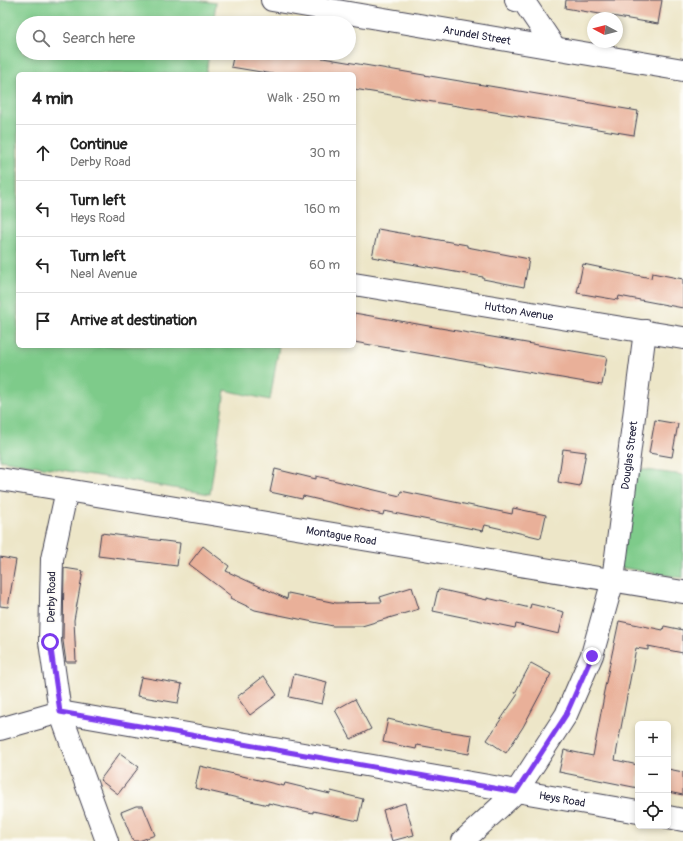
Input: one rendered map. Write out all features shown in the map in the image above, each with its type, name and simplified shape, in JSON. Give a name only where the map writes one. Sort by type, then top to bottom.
[{"type":"street","name":"Arundel Street","points":[[272,0],[683,70]]},
{"type":"street","points":[[516,0],[524,2],[555,48]]},
{"type":"street","name":"Hutton Avenue","points":[[356,284],[683,338]]},
{"type":"street","name":"Douglas Street","points":[[464,841],[516,792],[566,715],[592,656],[613,580],[646,331]]},
{"type":"street","name":"Montague Road","points":[[0,479],[683,592]]},
{"type":"street","name":"Derby Road","points":[[67,490],[52,559],[50,642],[60,712],[107,841]]},
{"type":"street","points":[[0,728],[60,712]]},
{"type":"street","name":"Heys Road","points":[[60,712],[635,812]]},
{"type":"street","points":[[671,818],[683,820]]},
{"type":"green space","points":[[0,0],[197,0],[216,3],[214,16],[16,16],[16,60],[208,60],[206,72],[16,72],[16,348],[279,348],[270,400],[225,390],[210,494],[0,460]]},
{"type":"green space","points":[[632,468],[683,475],[683,578],[618,567]]},
{"type":"building","points":[[566,0],[662,0],[658,24],[623,18],[623,12],[588,12],[565,8]]},
{"type":"building","points":[[232,60],[335,60],[638,111],[634,135],[356,89],[356,72],[261,72],[231,67]]},
{"type":"building","points":[[378,229],[467,245],[467,247],[529,259],[524,287],[483,279],[483,277],[372,257]]},
{"type":"building","points":[[583,264],[651,278],[652,273],[683,279],[683,308],[619,296],[618,300],[577,293]]},
{"type":"building","points":[[356,313],[607,357],[602,385],[356,342]]},
{"type":"building","points":[[655,420],[678,424],[672,457],[649,453]]},
{"type":"building","points":[[563,449],[586,452],[580,486],[558,482]]},
{"type":"building","points":[[275,469],[316,479],[316,476],[400,496],[401,491],[512,514],[513,508],[546,515],[541,538],[485,525],[483,531],[384,511],[383,515],[303,496],[302,499],[270,492]]},
{"type":"building","points":[[101,533],[180,543],[177,566],[98,556]]},
{"type":"building","points":[[203,546],[229,566],[226,571],[287,599],[288,593],[336,603],[382,602],[380,597],[412,587],[419,609],[362,626],[333,626],[255,610],[230,598],[231,596],[189,564]]},
{"type":"building","points":[[0,557],[16,560],[8,607],[0,606]]},
{"type":"building","points":[[64,568],[83,571],[74,620],[76,662],[66,662],[63,641]]},
{"type":"building","points":[[438,589],[530,608],[531,604],[564,612],[559,634],[516,624],[515,628],[433,611]]},
{"type":"building","points":[[619,621],[663,630],[664,626],[683,630],[683,653],[648,646],[648,650],[636,648],[615,760],[635,764],[635,787],[559,772],[564,750],[593,756],[603,696]]},
{"type":"building","points":[[531,663],[551,674],[523,727],[506,753],[487,740],[518,694],[515,693]]},
{"type":"building","points":[[294,674],[327,682],[322,704],[289,697]]},
{"type":"building","points":[[264,676],[277,695],[250,715],[237,697]]},
{"type":"building","points":[[141,677],[182,684],[178,703],[137,696]]},
{"type":"building","points":[[355,699],[371,729],[351,739],[335,710]]},
{"type":"building","points":[[388,719],[431,729],[472,735],[469,754],[417,745],[416,749],[383,742]]},
{"type":"building","points":[[120,753],[139,767],[118,794],[100,780]]},
{"type":"building","points":[[200,766],[284,786],[285,783],[330,794],[331,791],[363,799],[358,821],[268,803],[268,805],[195,788]]},
{"type":"building","points":[[671,770],[683,772],[683,795],[671,793]]},
{"type":"building","points":[[405,803],[414,835],[392,841],[383,810]]},
{"type":"building","points":[[136,806],[143,806],[155,835],[139,841],[133,841],[121,812]]},
{"type":"route","points":[[50,642],[60,712],[516,792],[566,715],[592,656]]}]
